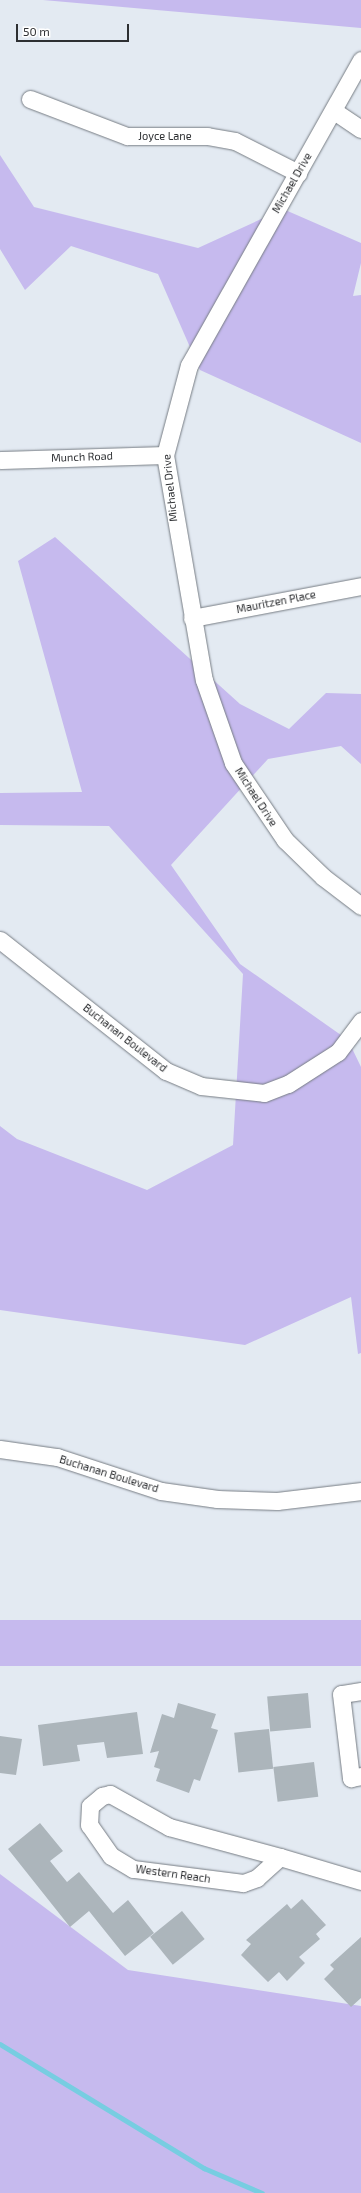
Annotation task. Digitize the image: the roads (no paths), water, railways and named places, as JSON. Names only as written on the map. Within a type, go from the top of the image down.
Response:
[{"type":"street","name":"Michael Drive","points":[[361,60],[334,111],[189,365],[165,455],[192,618],[204,680],[233,763],[285,840],[323,877],[361,906]]},
{"type":"street","name":"Joyce Lane","points":[[30,99],[127,136],[207,136],[235,141],[298,173]]},
{"type":"street","points":[[334,111],[361,129]]},
{"type":"street","name":"Munch Road","points":[[0,460],[165,455]]},
{"type":"street","name":"Mauritzen Place","points":[[192,618],[361,586]]},
{"type":"street","name":"Buchanan Boulevard","points":[[0,940],[166,1071],[200,1086],[264,1093],[288,1084],[338,1052],[361,1021]]},
{"type":"street","name":"Buchanan Boulevard","points":[[0,1449],[45,1454],[162,1491],[217,1499],[277,1501],[361,1491]]},
{"type":"street","points":[[361,1691],[341,1694],[355,1758],[351,1778],[361,1776]]},
{"type":"street","name":"Western Reach","points":[[280,1857],[257,1878],[243,1883],[133,1869],[111,1856],[89,1825],[87,1815],[95,1800],[117,1796],[163,1824],[280,1857],[361,1881]]},
{"type":"waterway","points":[[0,2044],[204,2168],[262,2193]]}]
